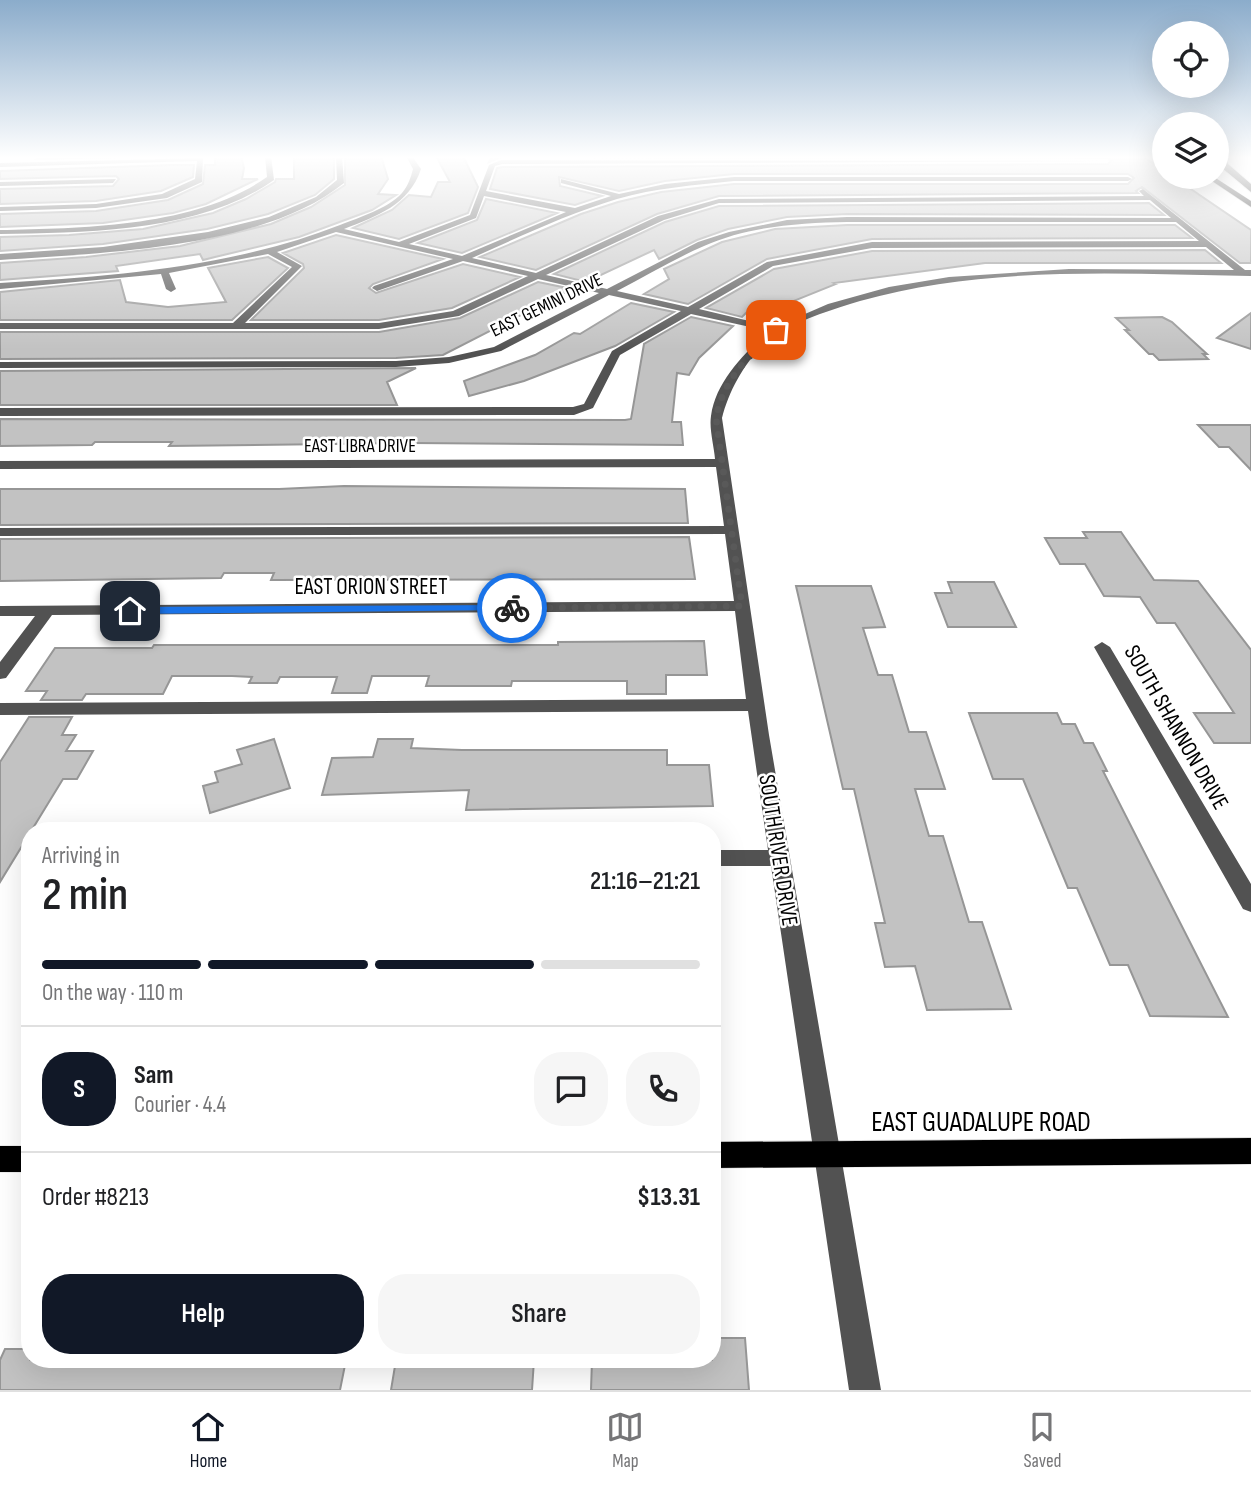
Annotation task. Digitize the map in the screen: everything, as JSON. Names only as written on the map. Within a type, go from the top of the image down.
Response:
[{"type":"main road","name":"EAST GUADALUPE ROAD","points":[[721,1155],[1251,1151]]},
{"type":"main road","points":[[0,1159],[21,1159]]},
{"type":"street","points":[[0,232],[135,221]]},
{"type":"street","points":[[0,257],[103,250],[208,235],[265,221]]},
{"type":"street","points":[[0,286],[164,271],[266,250],[337,230],[357,221]]},
{"type":"street","points":[[401,244],[461,221]]},
{"type":"street","points":[[377,288],[412,279],[552,221]]},
{"type":"street","points":[[0,326],[379,326],[455,314],[655,221]]},
{"type":"street","name":"EAST GEMINI DRIVE","points":[[0,365],[396,364],[449,360],[497,349],[726,233],[754,226],[827,221]]},
{"type":"street","points":[[1180,221],[1247,273]]},
{"type":"street","points":[[337,230],[776,330]]},
{"type":"street","points":[[0,411],[574,411],[589,406],[616,353],[770,264],[857,246],[1208,244]]},
{"type":"street","points":[[236,326],[298,266],[266,250]]},
{"type":"street","points":[[164,271],[171,289]]},
{"type":"street","name":"SOUTH RIVER DRIVE","points":[[865,1390],[730,530],[716,418],[719,399],[743,360],[776,330],[812,312],[852,298],[939,280],[1039,273],[1247,273]]},
{"type":"street","name":"EAST LIBRA DRIVE","points":[[0,465],[721,463]]},
{"type":"street","points":[[0,532],[730,530]]},
{"type":"street","name":"EAST ORION STREET","points":[[0,611],[742,606]]},
{"type":"street","points":[[0,674],[47,611]]},
{"type":"street","name":"SOUTH SHANNON DRIVE","points":[[1102,647],[1251,903]]},
{"type":"street","points":[[0,709],[756,705]]},
{"type":"street","points":[[721,858],[781,858]]},
{"type":"building","points":[[0,221],[118,221],[103,223],[0,227]]},
{"type":"building","points":[[179,221],[240,221],[207,229],[103,244],[0,251],[0,237],[143,229]]},
{"type":"building","points":[[278,221],[343,221],[299,237],[203,260],[200,254],[116,266],[118,271],[0,280],[0,263],[86,257],[180,246]]},
{"type":"building","points":[[368,221],[447,221],[399,239],[353,228]]},
{"type":"building","points":[[475,221],[538,221],[462,253],[418,243]]},
{"type":"building","points":[[565,221],[642,221],[536,270],[480,257]]},
{"type":"building","points":[[768,221],[728,229],[697,240],[659,259],[654,250],[586,282],[554,274],[665,222]]},
{"type":"building","points":[[1186,221],[1238,221],[1251,230],[1251,263],[1240,263]]},
{"type":"building","points":[[847,225],[1175,225],[1192,238],[872,239],[767,259],[688,304],[644,294],[669,279],[664,269],[722,242],[775,229]]},
{"type":"building","points":[[336,235],[443,259],[373,284],[369,288],[376,293],[463,264],[520,277],[452,308],[379,320],[251,320],[304,268],[303,264],[283,253]]},
{"type":"building","points":[[1205,250],[1221,263],[985,263],[834,283],[836,284],[759,315],[748,311],[742,317],[706,308],[774,269],[872,251]]},
{"type":"building","points":[[268,257],[288,268],[232,320],[0,320],[0,292],[120,280],[126,302],[168,307],[226,302],[208,268]]},
{"type":"building","points":[[538,282],[572,289],[443,355],[396,358],[0,359],[0,332],[379,332],[460,318]]},
{"type":"building","points":[[631,303],[674,312],[615,346],[524,381],[469,396],[464,381],[535,355],[574,333],[580,334]]},
{"type":"building","points":[[1251,313],[1251,349],[1217,338]]},
{"type":"building","points":[[691,317],[733,326],[699,358],[689,375],[677,373],[672,422],[681,422],[683,445],[411,443],[169,446],[172,442],[95,442],[92,445],[0,446],[0,419],[631,419],[644,344]]},
{"type":"building","points":[[1162,317],[1172,322],[1207,354],[1203,354],[1208,359],[1159,360],[1149,354],[1116,318]]},
{"type":"building","points":[[416,368],[387,382],[397,405],[0,405],[0,371]]},
{"type":"building","points":[[1198,425],[1251,425],[1251,470],[1229,447],[1219,447]]},
{"type":"building","points":[[344,486],[685,489],[688,523],[0,525],[0,489],[279,489]]},
{"type":"building","points":[[1083,532],[1121,532],[1154,580],[1198,581],[1251,650],[1251,743],[1214,743],[1194,713],[1234,713],[1175,623],[1157,623],[1140,597],[1104,596],[1085,564],[1060,564],[1045,538],[1087,538]]},
{"type":"building","points":[[689,537],[695,579],[271,580],[274,573],[224,573],[221,578],[0,581],[0,539]]},
{"type":"building","points":[[948,582],[994,582],[1016,627],[948,627],[935,593],[952,593]]},
{"type":"building","points":[[796,586],[871,586],[885,627],[863,628],[878,675],[892,675],[909,732],[926,732],[945,789],[915,789],[929,836],[943,836],[969,922],[982,922],[1011,1009],[927,1010],[915,966],[885,967],[875,923],[885,923],[854,789],[843,789]]},
{"type":"building","points":[[704,641],[707,675],[666,675],[666,694],[627,694],[627,681],[512,681],[511,686],[426,686],[429,676],[372,676],[367,693],[332,693],[337,677],[280,677],[277,683],[249,683],[252,677],[232,676],[172,676],[163,694],[86,694],[82,700],[41,700],[47,691],[26,691],[55,648],[152,648],[154,645],[558,645],[558,642]]},
{"type":"building","points":[[969,713],[1057,713],[1062,724],[1075,724],[1084,743],[1093,743],[1107,771],[1103,771],[1228,1017],[1150,1016],[1128,965],[1110,965],[1077,888],[1068,888],[1023,779],[993,779]]},
{"type":"building","points":[[29,717],[72,717],[62,735],[76,735],[66,751],[93,751],[77,779],[63,779],[37,822],[21,822],[21,848],[0,882],[0,762]]},
{"type":"building","points":[[274,739],[290,788],[210,813],[203,786],[218,782],[215,772],[242,764],[237,750]]},
{"type":"building","points":[[378,739],[413,739],[411,748],[462,750],[667,750],[667,765],[709,765],[713,806],[466,810],[469,790],[322,795],[332,758],[373,757]]},
{"type":"building","points":[[721,1338],[745,1338],[749,1390],[591,1390],[592,1368],[721,1368]]},
{"type":"building","points":[[5,1349],[21,1349],[21,1368],[344,1368],[340,1390],[0,1390],[0,1360]]},
{"type":"building","points":[[395,1368],[533,1368],[532,1390],[391,1390]]},
{"type":"way so far","points":[[512,608],[742,606],[727,514],[716,418],[719,399],[743,360],[776,330]]},
{"type":"route","points":[[130,611],[512,608]]}]
